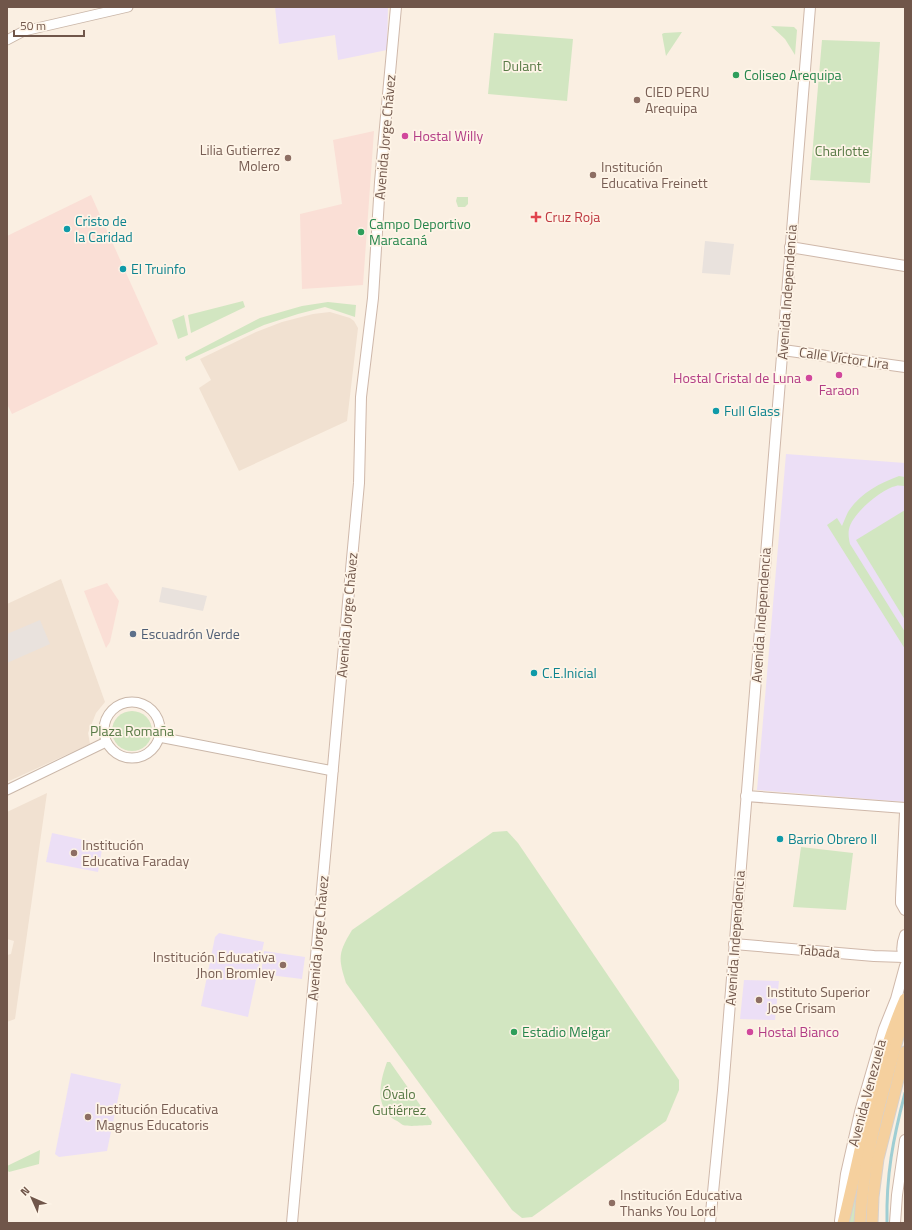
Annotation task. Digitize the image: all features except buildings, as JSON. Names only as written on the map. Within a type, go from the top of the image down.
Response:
[{"type":"main road","name":"Avenida Jorge Chávez","points":[[292,1223],[340,678],[359,483],[361,397],[373,298],[380,182],[396,7]]},
{"type":"main road","name":"Avenida Independencia","points":[[710,1223],[723,1090],[810,7]]},
{"type":"main road","points":[[790,248],[905,266]]},
{"type":"main road","name":"Calle Víctor Lira","points":[[783,350],[905,367]]},
{"type":"main road","points":[[746,796],[905,808]]},
{"type":"main road","points":[[905,813],[901,898],[905,910]]},
{"type":"main road","name":"Avenida Venezuela","points":[[842,1223],[841,1211],[846,1174],[860,1112],[884,1029],[896,999],[904,960],[902,946],[905,935]]},
{"type":"main road","name":"Tabada","points":[[734,944],[904,960]]},
{"type":"main road","points":[[842,1223],[888,1040],[905,999]]},
{"type":"main road","name":"Avenida Venezuela","points":[[860,1223],[862,1197],[870,1145],[905,1010]]},
{"type":"main road","name":"Avenida Venezuela","points":[[872,1223],[873,1197],[882,1142],[905,1052]]},
{"type":"main road","points":[[895,1223],[905,1140]]},
{"type":"main road","points":[[873,1197],[878,1223]]},
{"type":"street","points":[[7,40],[24,31],[128,7]]},
{"type":"street","points":[[127,702],[141,704],[152,711],[157,718],[160,727],[159,737],[156,744],[150,751],[136,758],[127,757],[119,755],[111,749],[106,742],[104,725],[112,710],[119,705],[127,702]]},
{"type":"street","points":[[159,737],[333,771]]},
{"type":"street","points":[[7,790],[106,742]]},
{"type":"shaded area","points":[[275,7],[388,7],[387,50],[338,60],[335,35],[279,44]]},
{"type":"shaded area","points":[[374,131],[363,285],[302,289],[300,214],[342,204],[333,140]]},
{"type":"shaded area","points":[[91,195],[158,344],[12,414],[7,404],[7,236]]},
{"type":"shaded area","points":[[705,241],[734,244],[730,275],[702,273]]},
{"type":"shaded area","points":[[330,312],[350,318],[354,321],[358,328],[347,421],[239,471],[199,388],[211,380],[200,359],[256,332],[282,322],[313,314]]},
{"type":"shaded area","points":[[786,454],[905,463],[905,802],[757,790]]},
{"type":"shaded area","points":[[61,579],[105,702],[96,713],[88,733],[90,744],[7,782],[7,604]]},
{"type":"shaded area","points":[[107,583],[119,601],[110,642],[106,648],[84,591]]},
{"type":"shaded area","points":[[162,587],[207,596],[203,611],[159,602]]},
{"type":"shaded area","points":[[40,620],[50,644],[7,663],[7,634]]},
{"type":"shaded area","points":[[47,793],[15,1019],[7,1022],[7,955],[11,954],[14,941],[7,939],[7,812]]},
{"type":"shaded area","name":"Institución Educativa Faraday","points":[[52,833],[103,844],[98,872],[46,862]]},
{"type":"shaded area","points":[[219,933],[264,942],[248,1017],[201,1006],[215,937]]},
{"type":"shaded area","name":"Institución Educativa Jhon Bromley","points":[[264,951],[305,957],[302,979],[261,974]]},
{"type":"shaded area","name":"Instituto Superior Jose Crisam","points":[[744,980],[779,981],[775,1020],[740,1019]]},
{"type":"shaded area","name":"Institución Educativa Magnus Educatoris","points":[[71,1073],[121,1084],[107,1151],[59,1157],[55,1154]]},
{"type":"green space","points":[[771,26],[794,27],[797,30],[795,55],[785,39]]},
{"type":"green space","points":[[682,32],[666,56],[662,34]]},
{"type":"green space","name":"Dulant","points":[[494,33],[573,39],[567,101],[488,94]]},
{"type":"green space","name":"Charlotte","points":[[822,40],[880,42],[870,183],[810,180]]},
{"type":"green space","points":[[457,197],[468,197],[468,204],[465,207],[458,207],[456,201]]},
{"type":"green space","points":[[243,301],[245,307],[191,333],[188,315]]},
{"type":"green space","points":[[328,302],[356,305],[355,317],[325,307],[298,314],[264,325],[186,361],[185,357],[260,318],[302,306]]},
{"type":"green space","points":[[184,315],[188,335],[178,339],[172,320]]},
{"type":"green space","points":[[899,476],[905,477],[905,486],[890,488],[868,503],[851,523],[849,535],[850,544],[905,632],[905,649],[827,525],[837,518],[842,526],[848,512],[858,499],[878,485]]},
{"type":"green space","points":[[905,510],[905,620],[856,540]]},
{"type":"green space","name":"Plaza Romaña","points":[[128,711],[136,711],[143,714],[149,720],[152,731],[149,742],[143,748],[136,751],[128,751],[121,748],[115,742],[112,735],[112,727],[115,720],[121,714]]},
{"type":"green space","name":"Estadio Melgar","points":[[507,831],[518,843],[679,1080],[679,1090],[666,1121],[532,1217],[522,1218],[512,1210],[346,983],[341,961],[344,944],[352,930],[493,832]]},
{"type":"green space","points":[[801,847],[853,853],[846,910],[793,907]]},
{"type":"green space","name":"Óvalo Gutiérrez","points":[[387,1062],[390,1062],[432,1122],[431,1125],[406,1126],[388,1115],[381,1101],[380,1093],[382,1077]]},
{"type":"green space","points":[[40,1150],[39,1164],[9,1172],[7,1170],[7,1166]]},
{"type":"green space","points":[[860,1169],[855,1223],[849,1223]]},
{"type":"waterway","points":[[887,1223],[891,1157],[905,1093]]},
{"type":"place","name":"Coliseo Arequipa","points":[[736,75]]},
{"type":"place","name":"CIED PERU Arequipa","points":[[637,100]]},
{"type":"place","name":"Hostal Willy","points":[[405,136]]},
{"type":"place","name":"Lilia Gutierrez Molero","points":[[288,158]]},
{"type":"place","name":"Institución Educativa Freinett","points":[[593,175]]},
{"type":"place","name":"Cruz Roja","points":[[536,217]]},
{"type":"place","name":"Cristo de la Caridad","points":[[67,229]]},
{"type":"place","name":"Campo Deportivo Maracaná","points":[[361,232]]},
{"type":"place","name":"El Truinfo","points":[[123,269]]},
{"type":"place","name":"Faraon","points":[[839,375]]},
{"type":"place","name":"Hostal Cristal de Luna","points":[[809,378]]},
{"type":"place","name":"Full Glass","points":[[716,411]]},
{"type":"place","name":"Escuadrón Verde","points":[[133,634]]},
{"type":"place","name":"C.E.Inicial","points":[[534,673]]},
{"type":"place","name":"Barrio Obrero II","points":[[780,839]]},
{"type":"place","name":"Institución Educativa Faraday","points":[[74,853]]},
{"type":"place","name":"Institución Educativa Jhon Bromley","points":[[283,965]]},
{"type":"place","name":"Instituto Superior Jose Crisam","points":[[759,1000]]},
{"type":"place","name":"Estadio Melgar","points":[[514,1032]]},
{"type":"place","name":"Hostal Bianco","points":[[750,1032]]},
{"type":"place","name":"Institución Educativa Magnus Educatoris","points":[[88,1117]]},
{"type":"place","name":"Institución Educativa Thanks You Lord","points":[[612,1203]]}]
